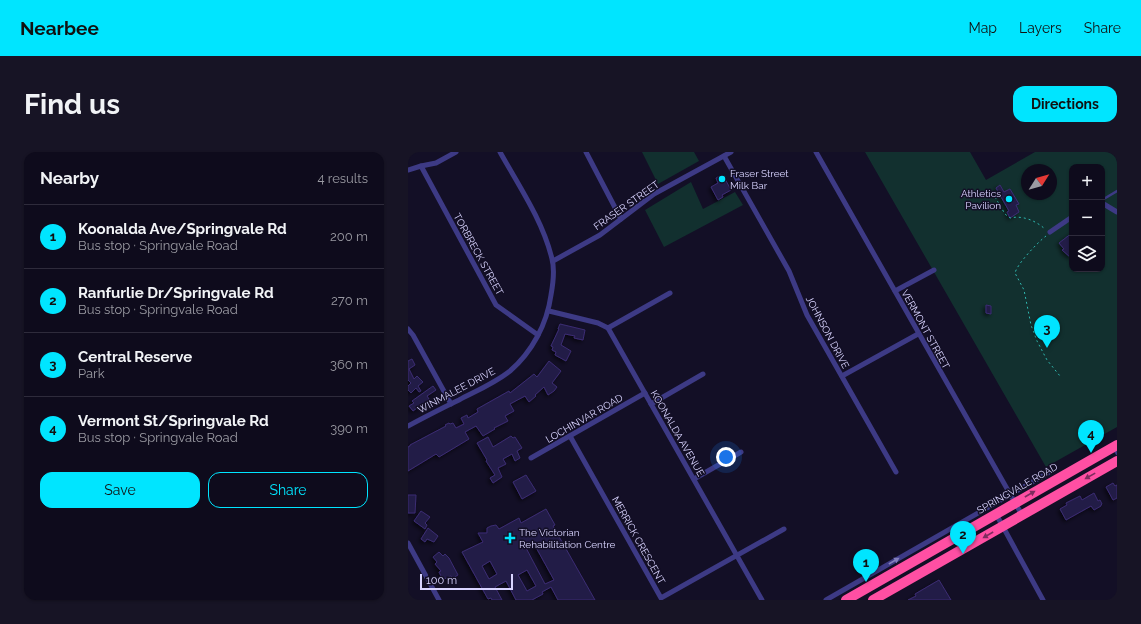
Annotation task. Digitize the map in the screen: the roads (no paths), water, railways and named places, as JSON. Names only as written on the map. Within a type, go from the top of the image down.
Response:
[{"type":"highway","name":"SPRINGVALE ROAD","points":[[846,600],[996,514],[1012,499],[1116,448]]},
{"type":"highway","points":[[874,600],[1117,461]]},
{"type":"street","points":[[408,170],[436,163],[456,152]]},
{"type":"street","name":"WINMALEE DRIVE","points":[[408,426],[482,388],[509,371],[527,352],[538,335],[549,311],[553,284],[553,261],[537,219],[500,152]]},
{"type":"street","points":[[586,152],[620,219]]},
{"type":"street","name":"FRASER STREET","points":[[553,261],[586,244],[654,194],[732,152]]},
{"type":"street","name":"VERMONT STREET","points":[[816,152],[1022,515]]},
{"type":"street","name":"JOHNSON DRIVE","points":[[724,156],[789,271],[807,315],[896,472]]},
{"type":"street","name":"TORBRECK STREET","points":[[421,166],[496,305],[538,335]]},
{"type":"street","points":[[1105,204],[1117,212]]},
{"type":"street","points":[[1050,232],[1069,219]]},
{"type":"street","points":[[895,291],[934,270]]},
{"type":"street","points":[[549,311],[598,323],[608,328],[670,293]]},
{"type":"street","name":"KOONALDA AVENUE","points":[[608,328],[762,600]]},
{"type":"street","points":[[408,329],[413,335],[451,404]]},
{"type":"street","points":[[842,376],[918,334]]},
{"type":"street","points":[[651,404],[703,374]]},
{"type":"street","name":"LOCHINVAR ROAD","points":[[531,458],[645,393]]},
{"type":"street","name":"MERRICK CRESCENT","points":[[570,436],[661,598],[737,556]]},
{"type":"street","points":[[694,479],[742,452]]},
{"type":"street","name":"SPRINGVALE ROAD","points":[[826,600],[1012,499],[1048,473]]},
{"type":"street","points":[[996,514],[1043,600]]},
{"type":"street","points":[[737,556],[784,529]]},
{"type":"street","points":[[408,543],[440,600]]},
{"type":"lane","points":[[1105,200],[1117,191]]},
{"type":"place","name":"Fraser Street Milk Bar","points":[[722,179]]},
{"type":"place","name":"Athletics Pavilion","points":[[1009,199]]},
{"type":"place","name":"Central Reserve","points":[[1047,348]]},
{"type":"place","name":"Vermont St/Springvale Rd","points":[[1091,453]]},
{"type":"place","name":"The Victorian Rehabilitation Centre","points":[[510,538]]},
{"type":"place","name":"Ranfurlie Dr/Springvale Rd","points":[[963,554]]},
{"type":"place","name":"Koonalda Ave/Springvale Rd","points":[[866,582]]}]
